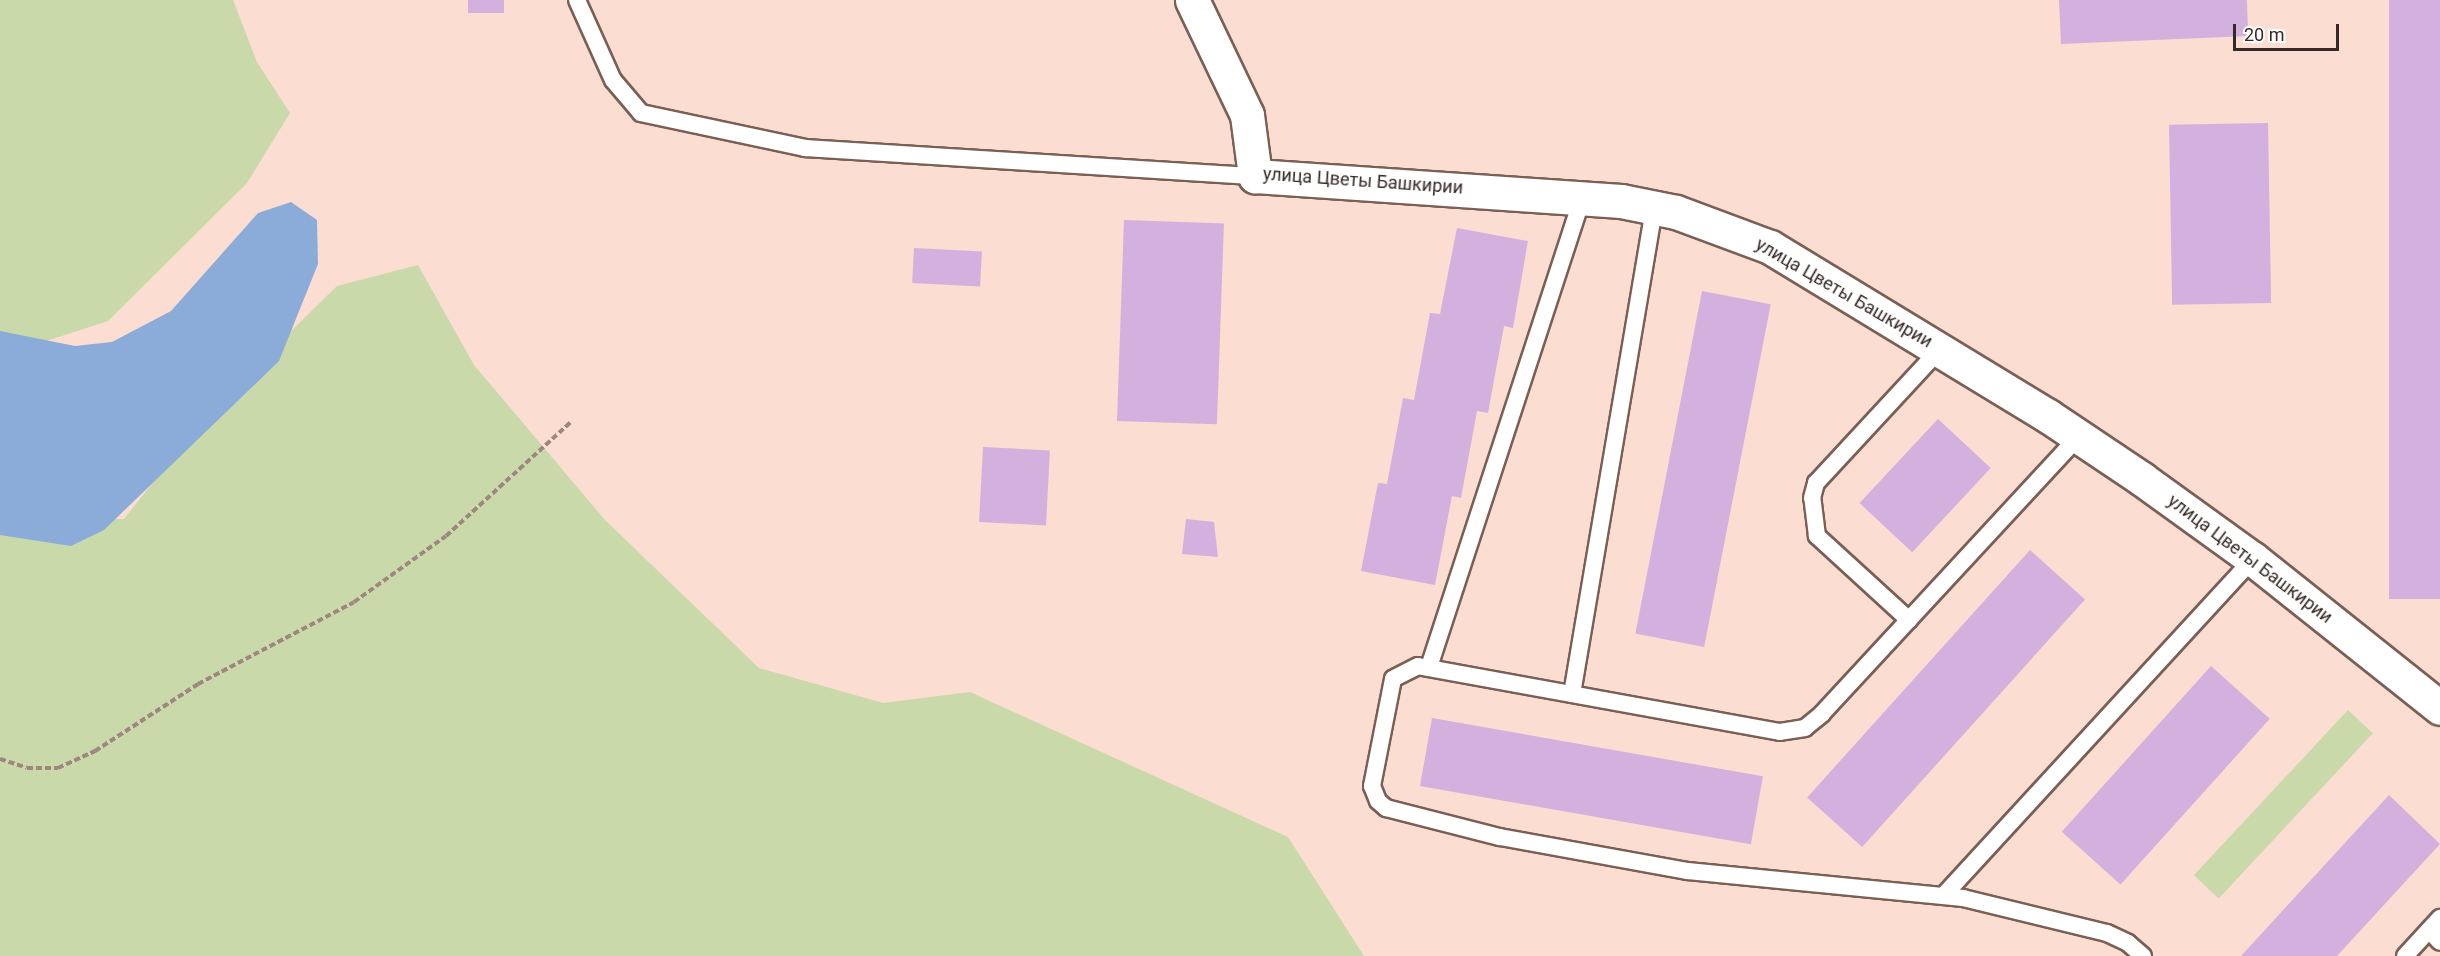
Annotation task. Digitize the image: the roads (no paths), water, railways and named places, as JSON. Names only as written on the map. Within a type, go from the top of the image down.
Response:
[{"type":"street","name":"улица Цветы Башкирии","points":[[1192,0],[1247,114],[1255,176],[1583,196],[1654,207],[1728,229],[1770,246],[2079,436],[2253,559],[2440,708]]},
{"type":"lane","points":[[577,0],[613,80],[641,113],[805,148],[1255,176]]},
{"type":"lane","points":[[1429,667],[1583,196]]},
{"type":"lane","points":[[1572,694],[1654,207]]},
{"type":"lane","points":[[1909,620],[1817,536],[1812,498],[1816,483],[1940,349]]},
{"type":"lane","points":[[2079,436],[1814,723],[1795,731],[1572,694],[1429,667],[1405,670],[1393,679],[1372,786],[1378,801],[1386,808],[1500,837],[1618,861],[1944,895],[2107,933],[2128,943],[2143,956]]},
{"type":"lane","points":[[1944,895],[2253,559]]},
{"type":"lane","points":[[2405,956],[2436,930]]},
{"type":"water","points":[[291,202],[317,220],[318,264],[279,361],[104,530],[71,546],[0,535],[0,331],[75,346],[112,342],[171,311],[258,213]]}]
